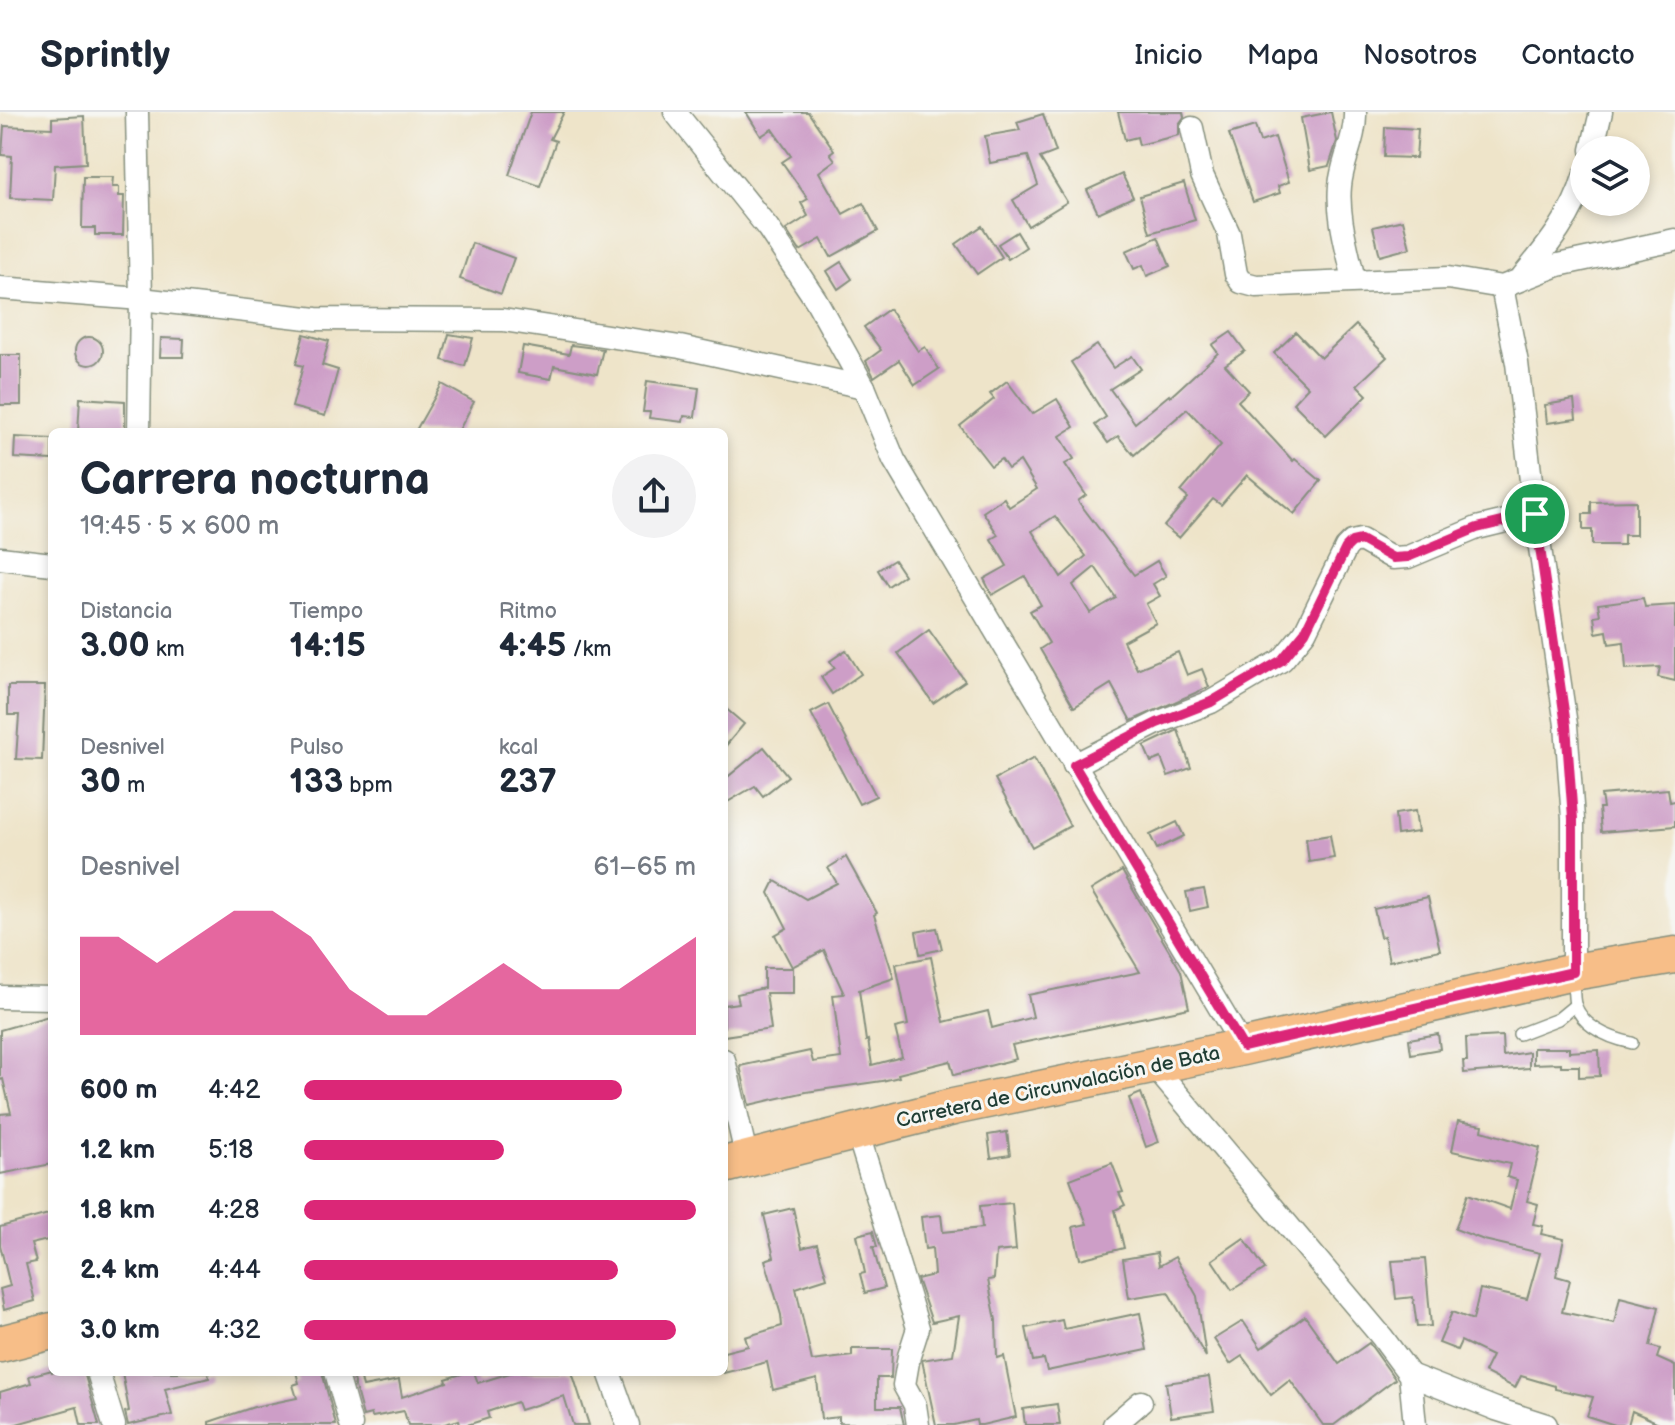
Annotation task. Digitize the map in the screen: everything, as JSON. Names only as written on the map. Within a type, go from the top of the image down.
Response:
[{"type":"main road","name":"Carretera de Circunvalación de Bata","points":[[736,1162],[953,1107],[1153,1065],[1574,989],[1675,955]]},
{"type":"main road","points":[[0,1344],[48,1332]]},
{"type":"street","points":[[137,112],[141,299],[139,428]]},
{"type":"street","points":[[675,112],[768,228],[816,300],[864,387],[894,460],[1243,1047]]},
{"type":"street","points":[[1354,280],[1341,215],[1340,187],[1356,125],[1355,112]]},
{"type":"street","points":[[1595,136],[1601,112]]},
{"type":"street","points":[[1192,128],[1202,175],[1229,234],[1236,274],[1241,282],[1256,286],[1448,278],[1511,283],[1558,265],[1675,240]]},
{"type":"street","points":[[1570,209],[1547,247],[1511,283],[1535,514],[1566,725],[1573,819],[1574,989]]},
{"type":"street","points":[[0,288],[141,299],[316,319],[503,320],[680,347],[864,387]]},
{"type":"street","points":[[1074,765],[1157,723],[1211,702],[1282,660],[1305,632],[1346,548],[1352,542],[1361,540],[1393,558],[1408,557],[1477,528],[1535,514]]},
{"type":"street","points":[[0,558],[48,564]]},
{"type":"street","points":[[0,997],[48,998]]},
{"type":"street","points":[[1153,1065],[1410,1375],[1546,1425]]},
{"type":"street","points":[[728,1094],[736,1162]]},
{"type":"street","points":[[857,1131],[918,1328],[904,1385],[915,1405],[918,1425]]},
{"type":"street","points":[[1410,1375],[1415,1425]]},
{"type":"street","points":[[99,1376],[114,1425]]},
{"type":"street","points":[[337,1376],[351,1425]]},
{"type":"street","points":[[610,1376],[628,1425]]},
{"type":"street","points":[[1114,1425],[1141,1402]]},
{"type":"lane","points":[[1519,1034],[1558,1019],[1574,989]]},
{"type":"lane","points":[[1574,989],[1590,1025],[1607,1038],[1632,1043]]},
{"type":"building","points":[[531,112],[564,112],[550,139],[556,141],[540,186],[509,175]]},
{"type":"building","points":[[746,112],[808,112],[834,150],[830,153],[835,160],[819,172],[843,214],[863,203],[878,231],[831,257],[821,239],[800,251],[786,230],[808,216],[801,203],[808,199],[782,162],[791,156],[772,129],[761,136]]},
{"type":"building","points":[[1118,112],[1183,112],[1184,117],[1179,124],[1179,135],[1139,145],[1137,137],[1125,140]]},
{"type":"building","points":[[1331,112],[1337,141],[1329,166],[1310,170],[1301,118]]},
{"type":"building","points":[[1043,114],[1056,152],[1040,158],[1067,202],[1028,226],[1013,200],[1038,185],[1028,156],[990,163],[985,136],[1020,130],[1017,122]]},
{"type":"building","points":[[84,116],[86,163],[55,165],[53,200],[10,198],[12,156],[2,155],[4,126],[52,128],[52,118]]},
{"type":"building","points":[[1255,126],[1260,142],[1275,137],[1289,182],[1278,186],[1280,193],[1253,202],[1229,134]]},
{"type":"building","points":[[1385,127],[1418,129],[1416,158],[1384,157]]},
{"type":"building","points":[[1122,174],[1133,197],[1098,213],[1087,190]]},
{"type":"building","points":[[83,177],[113,177],[112,187],[119,187],[119,196],[124,196],[123,235],[95,235],[95,228],[82,228]]},
{"type":"building","points":[[1184,183],[1195,220],[1150,233],[1140,196]]},
{"type":"building","points":[[1403,220],[1410,248],[1380,256],[1373,227]]},
{"type":"building","points":[[982,226],[1002,257],[977,274],[956,244]]},
{"type":"building","points":[[1017,232],[1026,247],[1008,259],[998,244]]},
{"type":"building","points":[[1158,237],[1170,266],[1147,276],[1143,265],[1134,269],[1126,251]]},
{"type":"building","points":[[472,243],[514,258],[501,294],[460,279]]},
{"type":"building","points":[[841,262],[852,279],[838,289],[827,271]]},
{"type":"building","points":[[889,309],[918,351],[925,347],[939,369],[915,385],[899,360],[874,377],[866,361],[881,350],[864,327]]},
{"type":"building","points":[[1356,325],[1387,357],[1357,385],[1367,395],[1326,436],[1293,403],[1308,387],[1274,353],[1296,332],[1321,358]]},
{"type":"building","points":[[1231,332],[1245,351],[1225,365],[1249,391],[1238,401],[1293,461],[1295,459],[1321,481],[1294,514],[1247,475],[1221,505],[1213,499],[1179,538],[1164,526],[1188,498],[1181,492],[1221,445],[1187,409],[1134,455],[1118,436],[1108,443],[1095,425],[1106,417],[1071,362],[1097,345],[1113,368],[1132,356],[1141,369],[1110,389],[1135,423],[1170,397],[1218,353],[1212,345]]},
{"type":"building","points":[[304,334],[329,341],[322,365],[338,370],[325,416],[292,407],[303,366],[296,364]]},
{"type":"building","points":[[449,334],[473,338],[465,366],[442,360]]},
{"type":"building","points":[[89,337],[99,341],[103,351],[99,361],[89,365],[79,361],[75,351],[79,341]]},
{"type":"building","points":[[161,338],[184,339],[183,357],[160,357]]},
{"type":"building","points":[[571,345],[603,349],[597,374],[554,366],[551,379],[518,373],[523,346],[569,354]]},
{"type":"building","points":[[0,355],[21,355],[21,405],[0,405]]},
{"type":"building","points":[[647,381],[699,388],[695,417],[684,416],[683,422],[649,418],[650,412],[643,412]]},
{"type":"building","points":[[1007,381],[1032,414],[1057,399],[1074,427],[1060,436],[1074,459],[1065,464],[1086,495],[1078,501],[1134,575],[1157,561],[1166,576],[1153,584],[1160,596],[1146,604],[1156,623],[1123,641],[1137,669],[1178,652],[1187,675],[1202,669],[1209,687],[1131,721],[1111,684],[1074,707],[1040,649],[1049,643],[1030,611],[1041,605],[1025,576],[992,595],[984,579],[1007,566],[991,539],[998,535],[983,512],[1004,498],[1009,507],[1037,489],[1020,461],[1008,469],[1001,459],[991,466],[960,426],[994,399],[990,394]],"holes":[[[1055,516],[1086,556],[1061,577],[1032,531]],[[1095,567],[1116,598],[1090,613],[1073,585]]]},
{"type":"building","points":[[442,384],[474,402],[460,428],[417,428]]},
{"type":"building","points":[[80,398],[125,401],[125,428],[78,428]]},
{"type":"building","points":[[1574,400],[1576,419],[1547,423],[1545,405]]},
{"type":"building","points":[[15,437],[48,439],[48,460],[14,458]]},
{"type":"building","points":[[1636,501],[1636,535],[1624,535],[1624,545],[1592,545],[1592,530],[1583,530],[1583,514],[1591,514],[1591,502]]},
{"type":"building","points":[[894,560],[904,575],[888,586],[878,570]]},
{"type":"building","points":[[1643,598],[1645,607],[1675,605],[1675,681],[1658,677],[1660,667],[1626,669],[1624,642],[1609,644],[1607,631],[1596,633],[1594,616],[1600,615],[1598,604]]},
{"type":"building","points":[[929,630],[965,681],[933,703],[898,653]]},
{"type":"building","points":[[846,650],[861,674],[832,694],[821,677],[835,668],[830,661]]},
{"type":"building","points":[[8,686],[45,686],[42,760],[16,759],[19,715],[8,715]]},
{"type":"building","points":[[828,704],[876,796],[859,804],[811,713]]},
{"type":"building","points":[[728,710],[744,724],[728,743]]},
{"type":"building","points":[[1178,730],[1191,768],[1168,776],[1161,758],[1151,762],[1144,746]]},
{"type":"building","points":[[764,747],[788,776],[763,796],[755,786],[728,802],[728,777]]},
{"type":"building","points":[[1034,758],[1070,826],[1032,847],[995,779]]},
{"type":"building","points":[[1668,789],[1670,802],[1675,801],[1675,826],[1601,832],[1601,795]]},
{"type":"building","points":[[1415,811],[1418,832],[1397,835],[1395,814]]},
{"type":"building","points":[[1177,822],[1184,836],[1157,849],[1150,835]]},
{"type":"building","points":[[1330,835],[1334,858],[1309,862],[1306,839]]},
{"type":"building","points":[[846,857],[877,913],[874,915],[894,978],[859,990],[872,1065],[902,1057],[895,1028],[908,1025],[896,964],[931,957],[944,1022],[988,1011],[992,1028],[1033,1017],[1028,995],[1140,972],[1091,890],[1122,871],[1181,971],[1189,1008],[1012,1045],[1016,1059],[954,1075],[950,1061],[882,1081],[806,1092],[749,1105],[740,1066],[810,1051],[813,1062],[841,1058],[833,995],[844,994],[824,950],[792,967],[775,935],[787,928],[769,893],[775,881],[806,899],[837,883],[828,868]]},
{"type":"building","points":[[1204,889],[1208,907],[1190,911],[1186,892]]},
{"type":"building","points":[[1428,897],[1440,950],[1389,961],[1374,909]]},
{"type":"building","points":[[937,928],[942,949],[920,954],[916,932]]},
{"type":"building","points":[[764,968],[793,968],[793,993],[766,993],[771,1029],[728,1035],[728,1004],[739,1003],[737,994],[764,988]]},
{"type":"building","points":[[48,1016],[48,1165],[0,1174],[0,1114],[11,1113],[3,1079],[0,1080],[0,1030]]},
{"type":"building","points":[[1438,1034],[1440,1049],[1411,1054],[1409,1039]]},
{"type":"building","points":[[1502,1036],[1503,1056],[1529,1052],[1529,1068],[1464,1073],[1466,1038]]},
{"type":"building","points":[[1533,1048],[1569,1048],[1569,1052],[1599,1050],[1600,1076],[1579,1077],[1579,1066],[1533,1064]]},
{"type":"building","points":[[1141,1093],[1159,1142],[1146,1147],[1129,1098]]},
{"type":"building","points":[[1458,1121],[1483,1125],[1482,1131],[1540,1148],[1527,1201],[1538,1204],[1533,1224],[1543,1226],[1541,1234],[1564,1239],[1556,1276],[1570,1280],[1562,1312],[1614,1323],[1620,1297],[1659,1307],[1650,1346],[1660,1349],[1657,1358],[1675,1366],[1675,1425],[1663,1425],[1632,1411],[1628,1425],[1615,1425],[1587,1416],[1593,1397],[1555,1389],[1555,1386],[1521,1376],[1515,1388],[1484,1372],[1492,1356],[1461,1341],[1457,1350],[1439,1343],[1452,1312],[1473,1320],[1480,1289],[1527,1299],[1540,1253],[1484,1240],[1455,1229],[1468,1194],[1510,1209],[1517,1180],[1507,1177],[1510,1164],[1452,1151]]},
{"type":"building","points":[[1007,1132],[1010,1155],[991,1158],[988,1135]]},
{"type":"building","points":[[1112,1163],[1125,1205],[1115,1210],[1124,1248],[1080,1259],[1073,1227],[1087,1224],[1070,1179]]},
{"type":"building","points":[[1012,1203],[1016,1250],[996,1252],[994,1279],[988,1280],[996,1320],[997,1358],[1004,1356],[1016,1417],[982,1425],[977,1425],[976,1420],[936,1425],[922,1360],[953,1355],[959,1316],[932,1322],[917,1279],[934,1275],[932,1248],[925,1249],[921,1217],[941,1215],[943,1232],[982,1228],[980,1206]]},
{"type":"building","points":[[793,1208],[802,1248],[817,1244],[827,1278],[796,1288],[812,1361],[852,1356],[852,1349],[892,1349],[891,1378],[877,1378],[877,1407],[900,1407],[904,1425],[839,1423],[839,1417],[821,1419],[817,1379],[773,1390],[767,1362],[728,1372],[728,1351],[748,1346],[745,1337],[782,1326],[765,1260],[774,1257],[764,1215]]},
{"type":"building","points":[[48,1214],[48,1240],[31,1244],[36,1262],[26,1264],[35,1301],[4,1310],[0,1289],[10,1286],[0,1245],[0,1227]]},
{"type":"building","points":[[873,1231],[877,1247],[873,1247],[884,1288],[865,1293],[860,1274],[865,1273],[857,1235]]},
{"type":"building","points":[[1244,1238],[1265,1269],[1232,1290],[1212,1260]]},
{"type":"building","points":[[1157,1253],[1159,1266],[1175,1257],[1197,1296],[1206,1357],[1168,1292],[1129,1298],[1123,1259]]},
{"type":"building","points":[[1425,1259],[1431,1326],[1417,1327],[1413,1297],[1396,1299],[1392,1261]]},
{"type":"building","points":[[1140,1313],[1147,1350],[1047,1371],[1044,1359],[1033,1361],[1026,1328],[1062,1320],[1064,1329]]},
{"type":"building","points":[[1305,1316],[1339,1364],[1369,1343],[1395,1379],[1334,1425],[1323,1425],[1290,1380],[1271,1395],[1242,1356],[1230,1364],[1214,1339],[1243,1321],[1261,1348]]},
{"type":"building","points":[[48,1371],[48,1376],[85,1376],[99,1425],[81,1425],[77,1407],[13,1425],[0,1425],[0,1392],[31,1383],[29,1376]]},
{"type":"building","points":[[123,1376],[209,1376],[165,1389],[172,1415],[128,1425],[125,1412],[129,1411]]},
{"type":"building","points":[[297,1376],[323,1376],[336,1425],[209,1425],[209,1422],[254,1407],[297,1398],[293,1385],[299,1383]]},
{"type":"building","points":[[352,1376],[360,1376],[363,1387],[399,1380],[402,1397],[447,1382],[446,1379],[455,1376],[475,1376],[478,1383],[500,1376],[573,1376],[589,1425],[573,1425],[564,1396],[520,1410],[517,1402],[487,1412],[489,1418],[467,1425],[460,1425],[459,1420],[441,1425],[408,1425],[404,1411],[363,1416]]},
{"type":"building","points":[[1209,1377],[1214,1411],[1171,1417],[1166,1383]]},
{"type":"building","points":[[1057,1404],[1060,1425],[1025,1425],[1023,1409]]},
{"type":"route","points":[[1535,514],[1566,725],[1573,819],[1573,972],[1243,1047],[1074,765],[1157,723],[1211,702],[1282,660],[1305,632],[1346,548],[1352,542],[1361,540],[1393,558],[1408,557],[1477,528],[1535,514]]}]
